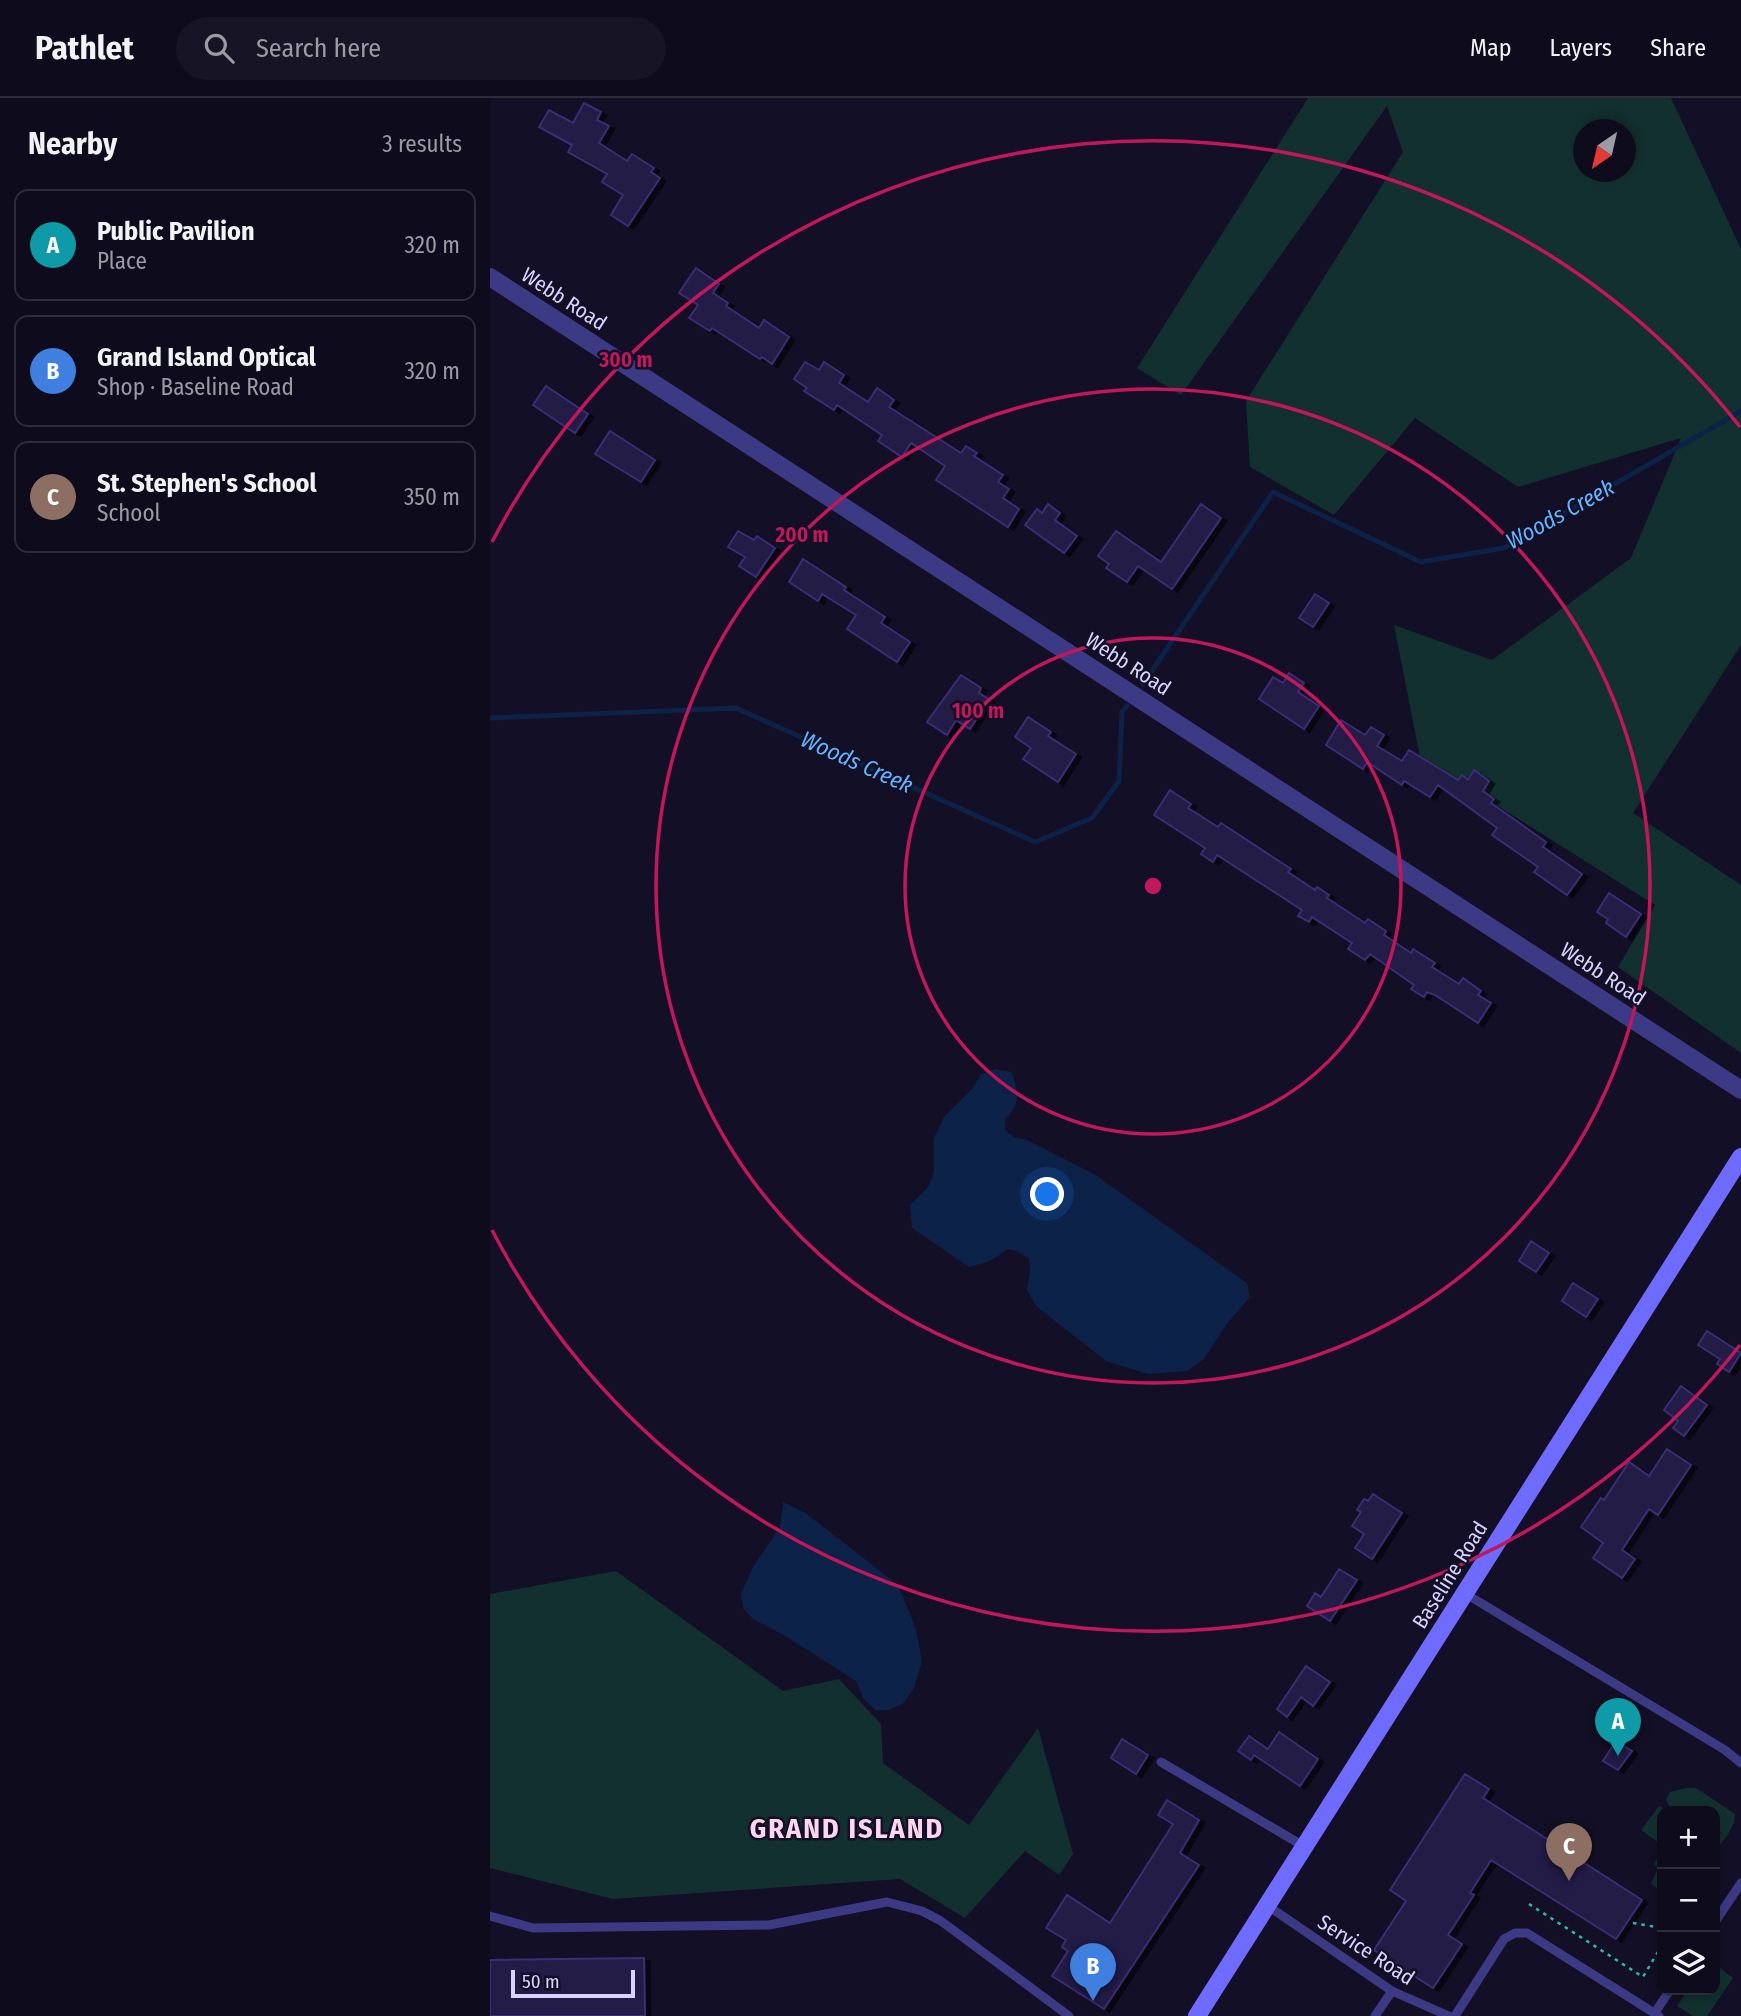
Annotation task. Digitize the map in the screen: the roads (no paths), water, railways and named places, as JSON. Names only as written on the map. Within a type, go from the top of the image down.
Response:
[{"type":"street","name":"Webb Road","points":[[490,277],[1741,1090]]},
{"type":"street","name":"Baseline Road","points":[[1197,2016],[1741,1157]]},
{"type":"lane","points":[[1466,1594],[1741,1763]]},
{"type":"lane","points":[[1161,1762],[1306,1847]]},
{"type":"lane","points":[[1720,1914],[1741,1882]]},
{"type":"lane","points":[[490,1916],[533,1928],[769,1925],[887,1902],[922,1911],[941,1921],[1069,2016]]},
{"type":"lane","name":"Service Road","points":[[1268,1906],[1392,1991],[1449,2016]]},
{"type":"lane","points":[[1455,2016],[1504,1939],[1515,1933],[1527,1933],[1657,2015],[1667,1995]]},
{"type":"lane","points":[[1375,2016],[1392,1991]]},
{"type":"water","points":[[995,1069],[1011,1072],[1017,1091],[1014,1108],[1005,1119],[1005,1130],[1014,1137],[1027,1140],[1094,1174],[1247,1283],[1250,1297],[1226,1325],[1203,1360],[1187,1371],[1148,1374],[1106,1361],[1036,1306],[1027,1290],[1029,1259],[1010,1249],[994,1259],[969,1267],[912,1228],[910,1205],[929,1186],[934,1171],[934,1138],[944,1117],[973,1088],[981,1074]]},
{"type":"water","points":[[783,1502],[807,1514],[898,1585],[916,1629],[922,1661],[914,1688],[904,1703],[889,1710],[875,1710],[863,1698],[856,1681],[787,1637],[753,1619],[743,1608],[741,1594],[753,1567],[780,1527]]},
{"type":"waterway","name":"Woods Creek","points":[[1143,684],[1273,492],[1421,562],[1504,548],[1741,411]]},
{"type":"waterway","name":"Woods Creek","points":[[490,718],[736,708],[1035,842],[1092,818],[1119,781],[1122,712],[1127,706]]},
{"type":"place","name":"Public Pavilion","points":[[1618,1756]]},
{"type":"place","name":"St. Stephen's School","points":[[1569,1881]]},
{"type":"place","name":"Grand Island Optical","points":[[1093,2001]]},
{"type":"district","name":"GRAND ISLAND","points":[[847,1828]]}]
